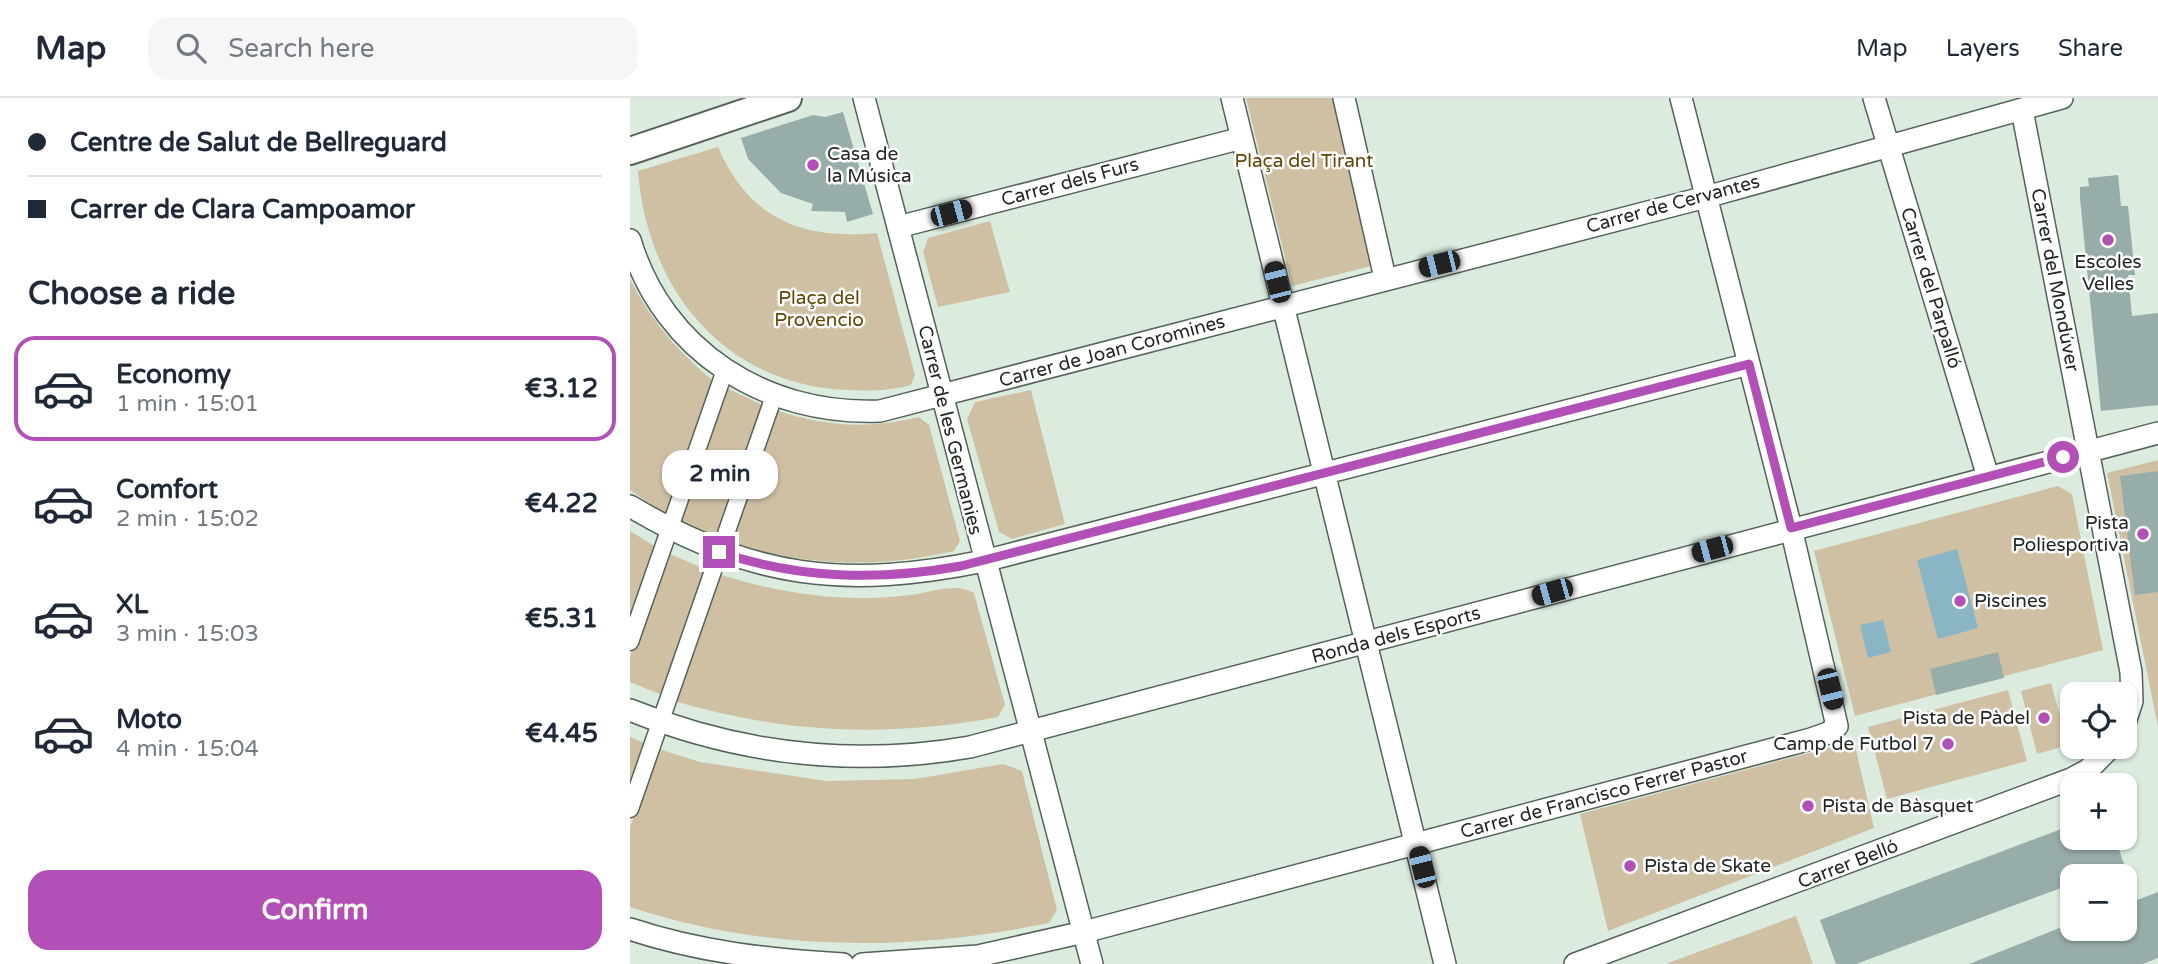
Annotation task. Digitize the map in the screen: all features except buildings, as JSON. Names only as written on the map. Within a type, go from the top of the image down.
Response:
[{"type":"street","points":[[630,150],[788,98]]},
{"type":"street","name":"Carrer de les Germanies","points":[[864,98],[1092,964]]},
{"type":"street","points":[[1232,98],[1445,964]]},
{"type":"street","points":[[1344,98],[1385,278]]},
{"type":"street","points":[[1681,98],[1791,528]]},
{"type":"street","name":"Carrer del Parpalló","points":[[1874,98],[1988,477]]},
{"type":"street","name":"Carrer de Cervantes","points":[[1283,306],[1706,197],[2059,98]]},
{"type":"street","name":"Carrer del Mondúver","points":[[2022,110],[2131,682]]},
{"type":"street","name":"Carrer dels Furs","points":[[898,227],[1242,138]]},
{"type":"street","points":[[630,240],[652,293],[670,320],[696,348],[725,370],[774,396],[815,407],[857,412],[880,411],[942,397]]},
{"type":"street","name":"Carrer de Joan Coromines","points":[[942,397],[1283,306]]},
{"type":"street","points":[[630,506],[669,530],[719,552],[778,569],[858,577],[934,571],[984,561],[1749,364]]},
{"type":"street","points":[[630,642],[725,370]]},
{"type":"street","points":[[630,809],[774,396]]},
{"type":"street","name":"Ronda dels Esports","points":[[630,710],[660,722],[743,745],[820,756],[859,757],[938,752],[1031,733],[1791,528],[2158,433]]},
{"type":"street","name":"Carrer de Francisco Ferrer Pastor","points":[[862,964],[978,956],[1084,932],[1828,733],[1837,726],[1791,528]]},
{"type":"street","name":"Carrer Belló","points":[[1575,964],[2071,779],[2088,770],[2099,759]]},
{"type":"street","points":[[630,929],[703,948],[782,961],[843,964]]},
{"type":"green space","name":"Plaça del Tirant","points":[[1246,98],[1332,98],[1371,266],[1292,286]]},
{"type":"green space","name":"Plaça del Provencio","points":[[718,147],[745,192],[762,208],[781,220],[825,233],[877,233],[915,375],[911,385],[887,389],[847,390],[803,384],[764,370],[729,350],[700,323],[676,291],[657,254],[645,214],[638,171]]},
{"type":"green space","points":[[990,221],[1010,292],[938,307],[923,252],[928,238]]},
{"type":"green space","points":[[630,279],[647,309],[667,335],[689,360],[715,382],[668,516],[630,490]]},
{"type":"green space","points":[[725,387],[766,407],[719,538],[679,520]]},
{"type":"green space","points":[[1031,390],[1065,524],[1012,539],[999,532],[967,419],[975,402]]},
{"type":"green space","points":[[776,410],[812,420],[865,425],[919,417],[929,425],[960,541],[954,551],[897,561],[841,562],[785,556],[729,542]]},
{"type":"green space","points":[[2158,460],[2158,727],[2107,473]]},
{"type":"green space","name":"Piscines","points":[[2058,486],[2072,494],[2103,650],[1855,716],[1814,551]]},
{"type":"green space","points":[[630,531],[656,547],[630,624]]},
{"type":"green space","points":[[667,553],[708,570],[664,696],[630,682],[630,657]]},
{"type":"green space","points":[[718,574],[790,592],[838,597],[886,597],[952,588],[974,593],[1005,705],[998,717],[957,724],[875,730],[795,726],[714,712],[674,701]]},
{"type":"green space","name":"Pista de Pàdel","points":[[2051,683],[2060,716],[2060,747],[2037,754],[2021,691]]},
{"type":"green space","name":"Camp de Futbol 7","points":[[2008,690],[2027,761],[1887,799],[1868,727]]},
{"type":"green space","points":[[630,737],[647,744],[630,793]]},
{"type":"green space","points":[[1854,741],[1874,828],[1608,931],[1580,814]]},
{"type":"green space","points":[[659,749],[700,762],[826,781],[915,779],[1003,764],[1022,771],[1057,910],[1049,923],[997,932],[891,943],[838,943],[733,933],[630,907],[630,827]]},
{"type":"green space","points":[[1796,916],[1813,964],[1668,964],[1668,963]]},
{"type":"water","points":[[1957,549],[1978,628],[1938,639],[1917,560]]},
{"type":"water","points":[[1883,620],[1891,652],[1868,658],[1860,625]]},
{"type":"place","name":"Casa de la Música","points":[[813,165]]},
{"type":"place","name":"Escoles Velles","points":[[2108,240]]},
{"type":"place","name":"Pista Poliesportiva","points":[[2143,534]]},
{"type":"place","name":"Piscines","points":[[1960,601]]},
{"type":"place","name":"Pista de Pàdel","points":[[2044,718]]},
{"type":"place","name":"Camp de Futbol 7","points":[[1948,744]]},
{"type":"place","name":"Pista de Bàsquet","points":[[1808,806]]},
{"type":"place","name":"Pista de Skate","points":[[1630,866]]},
{"type":"route","points":[[719,552],[778,569],[821,575],[858,577],[934,571],[984,561],[1749,364],[1791,528],[2063,457]]}]
